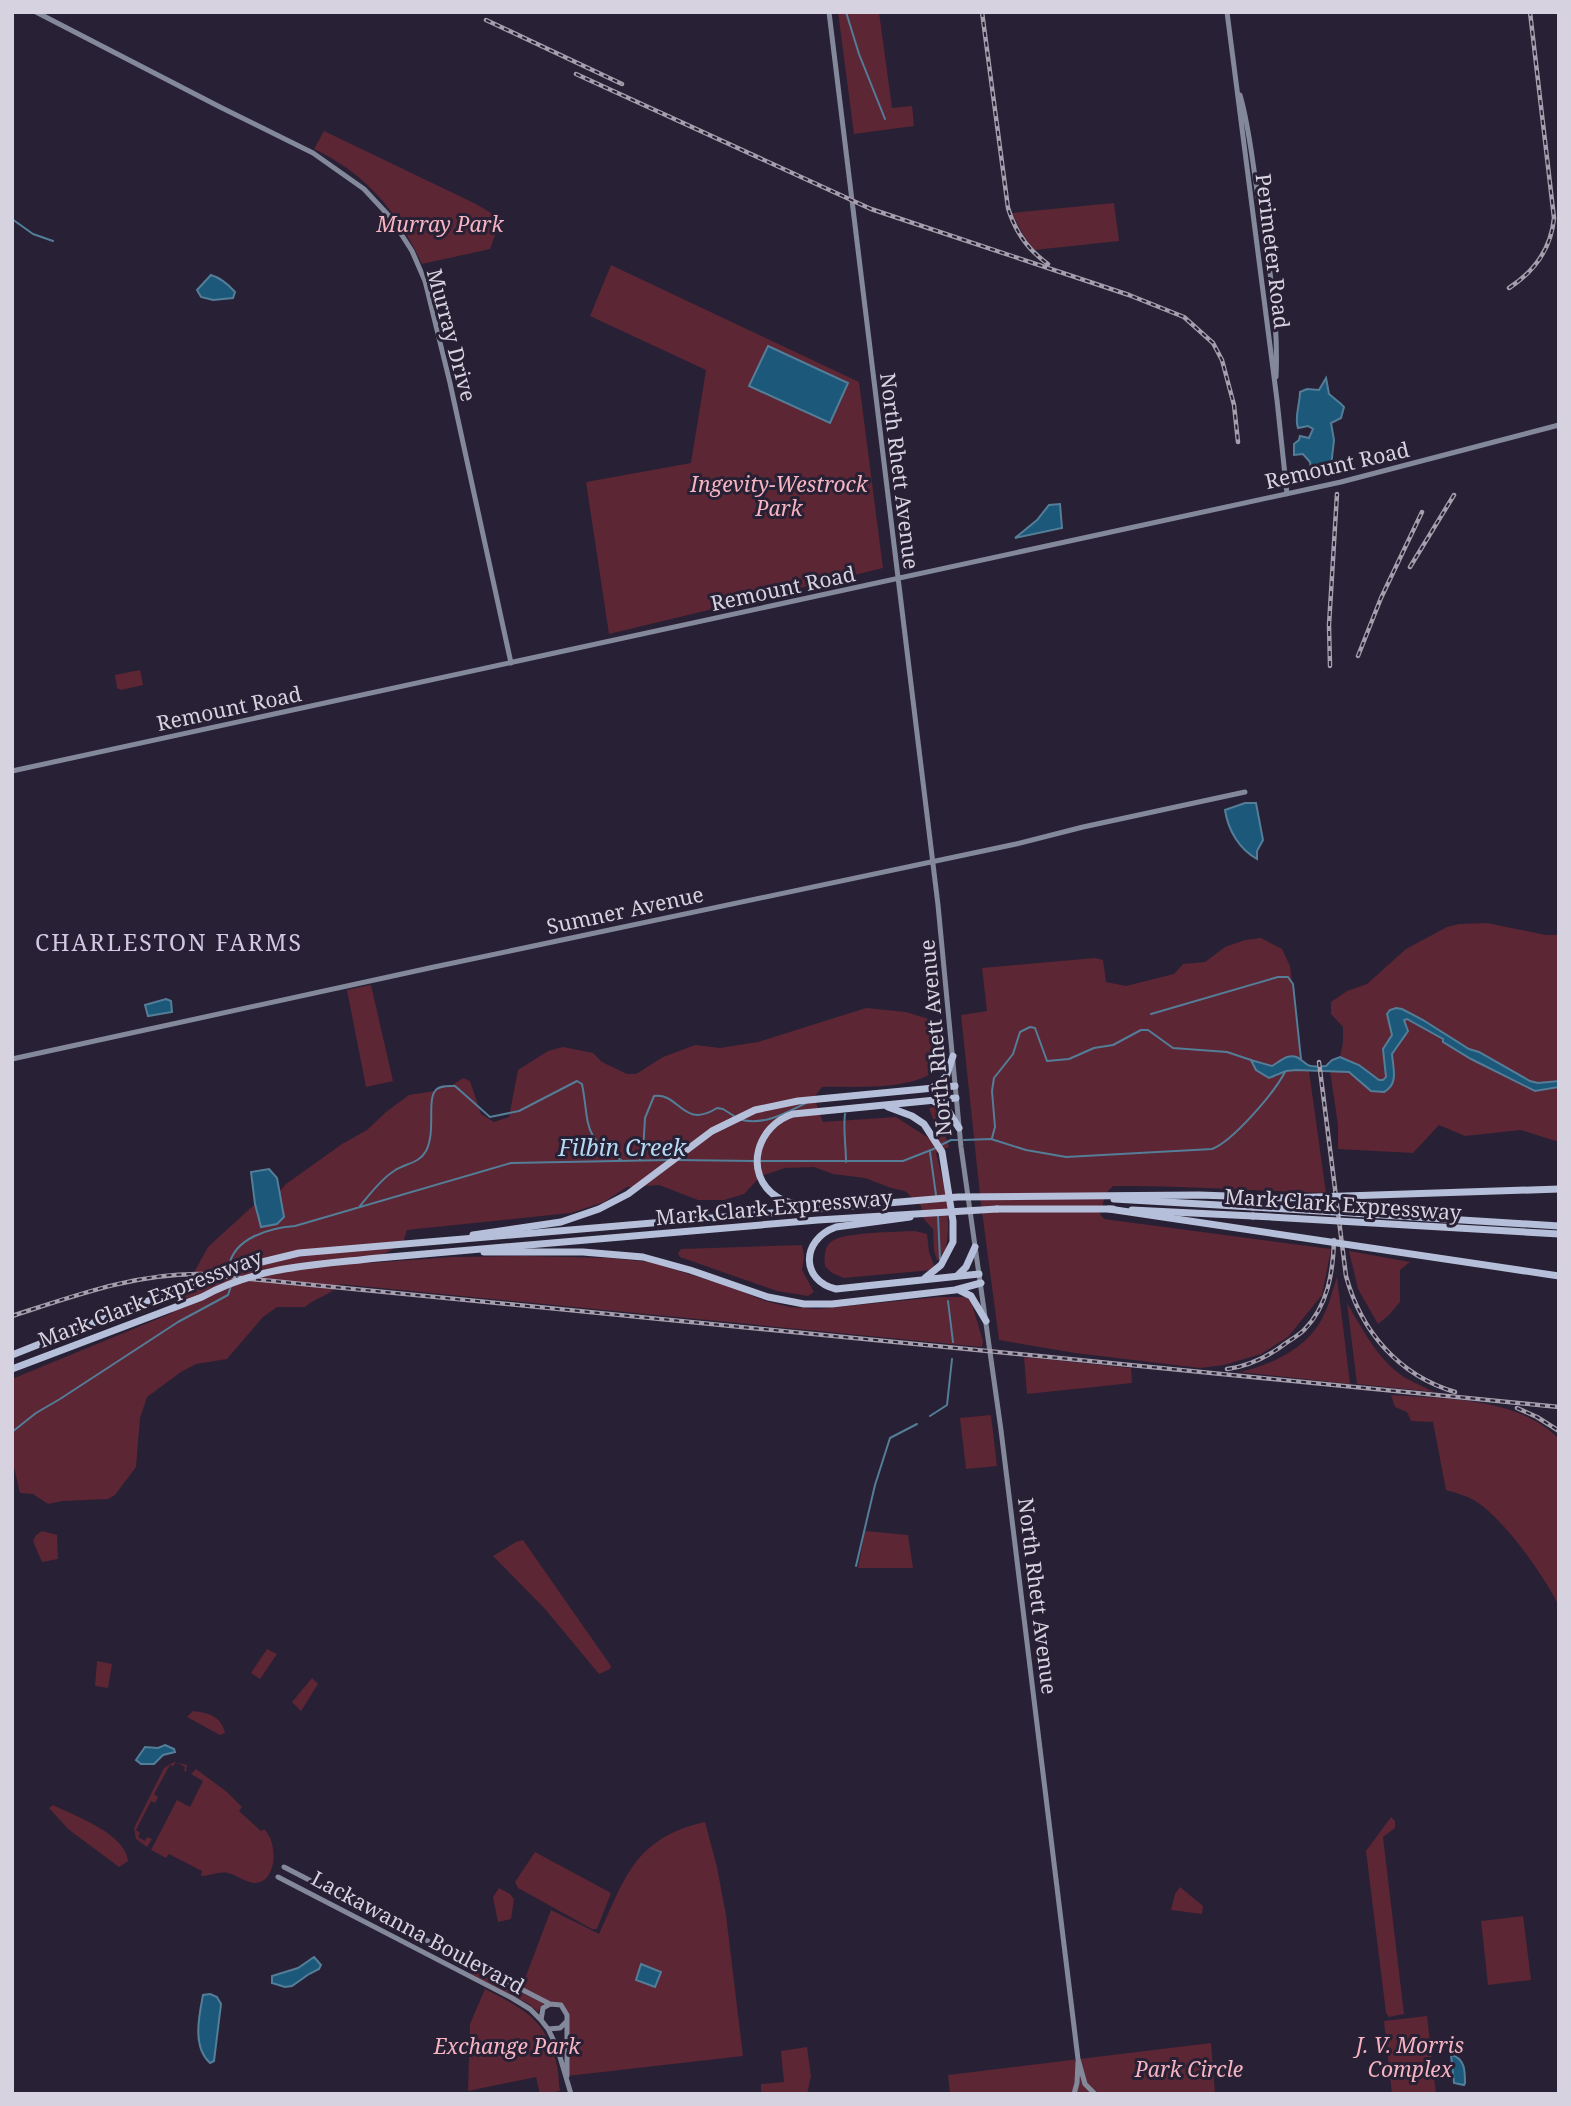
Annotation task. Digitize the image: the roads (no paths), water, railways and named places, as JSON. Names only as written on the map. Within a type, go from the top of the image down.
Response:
[{"type":"highway","points":[[932,1088],[946,1077],[953,1056]]},
{"type":"highway","points":[[448,1240],[545,1225],[591,1212],[628,1194],[712,1131],[733,1119],[766,1107],[827,1098],[955,1086]]},
{"type":"highway","points":[[833,1206],[799,1204],[778,1197],[762,1181],[757,1162],[763,1137],[779,1121],[793,1114],[956,1098]]},
{"type":"highway","points":[[927,1102],[945,1106],[959,1128]]},
{"type":"highway","points":[[873,1106],[912,1116],[930,1131],[942,1152],[953,1242],[941,1265],[928,1277],[918,1281]]},
{"type":"highway","points":[[1083,1196],[1199,1195],[1284,1198],[1559,1189]]},
{"type":"highway","name":"Mark Clark Expressway","points":[[12,1355],[197,1281],[250,1264],[299,1253],[833,1206],[958,1197],[1083,1196],[1559,1226]]},
{"type":"highway","points":[[1109,1209],[1559,1276]]},
{"type":"highway","name":"Mark Clark Expressway","points":[[12,1369],[202,1297],[224,1284],[297,1265],[748,1226],[949,1212],[1109,1209],[1559,1234]]},
{"type":"highway","points":[[949,1212],[836,1227],[815,1239],[810,1250],[813,1272],[822,1284],[836,1289],[979,1274]]},
{"type":"highway","points":[[957,1276],[966,1267],[975,1247]]},
{"type":"highway","points":[[466,1252],[583,1252],[632,1256],[670,1264],[779,1300],[820,1304],[955,1290],[981,1283]]},
{"type":"highway","points":[[955,1290],[971,1296],[986,1321]]},
{"type":"street","name":"Murray Drive","points":[[36,12],[313,153],[364,189],[391,218],[412,251],[425,281],[511,663]]},
{"type":"street","name":"North Rhett Avenue","points":[[829,12],[932,861],[961,1147],[986,1321],[1078,2059],[1074,2094]]},
{"type":"street","name":"Perimeter Road","points":[[1227,12],[1287,494]]},
{"type":"street","points":[[1236,82],[1250,143],[1270,283],[1276,347],[1276,393]]},
{"type":"street","points":[[1261,285],[1270,283]]},
{"type":"street","name":"Remount Road","points":[[12,771],[1287,494],[1433,460],[1559,425]]},
{"type":"street","name":"Sumner Avenue","points":[[12,1059],[1016,845],[1093,824],[1245,792]]},
{"type":"street","name":"Lackawanna Boulevard","points":[[284,1867],[550,2004]]},
{"type":"street","name":"Lackawanna Boulevard","points":[[278,1877],[512,1998],[530,2009],[541,2020]]},
{"type":"street","points":[[567,2076],[567,2019],[564,2008],[558,2004],[550,2004],[541,2012],[541,2020],[548,2029],[567,2076],[571,2094]]},
{"type":"street","points":[[548,2029],[560,2028],[567,2019]]},
{"type":"street","name":"North Rhett Avenue","points":[[1078,2059],[1086,2084],[1095,2094]]},
{"type":"water","points":[[211,275],[235,292],[233,298],[213,300],[201,297],[197,290]]},
{"type":"water","points":[[768,346],[848,383],[830,423],[749,386]]},
{"type":"water","points":[[1326,378],[1329,394],[1344,407],[1341,418],[1331,423],[1334,440],[1331,466],[1326,464],[1311,470],[1310,462],[1303,454],[1294,455],[1294,444],[1300,436],[1309,438],[1313,429],[1308,426],[1298,428],[1300,392],[1307,389],[1319,390]]},
{"type":"water","points":[[1060,504],[1062,528],[1015,538],[1037,520],[1049,505]]},
{"type":"water","points":[[1245,803],[1256,803],[1263,840],[1257,851],[1257,859],[1240,844],[1226,817],[1225,810]]},
{"type":"water","points":[[166,999],[171,1001],[172,1012],[148,1016],[145,1005]]},
{"type":"water","points":[[1396,1008],[1423,1020],[1469,1049],[1530,1081],[1559,1081],[1559,1087],[1535,1091],[1471,1059],[1443,1042],[1443,1039],[1407,1019],[1404,1020],[1408,1031],[1392,1054],[1392,1085],[1384,1092],[1371,1091],[1349,1072],[1296,1070],[1269,1078],[1256,1070],[1251,1060],[1272,1066],[1294,1056],[1310,1066],[1317,1067],[1326,1066],[1340,1057],[1383,1080],[1386,1077],[1383,1049],[1392,1035],[1387,1014]]},
{"type":"water","points":[[269,1169],[277,1178],[284,1217],[277,1224],[261,1227],[251,1172]]},
{"type":"water","points":[[165,1745],[175,1752],[163,1755],[154,1764],[141,1764],[136,1760],[145,1747],[158,1748]]},
{"type":"water","points":[[314,1957],[321,1965],[319,1969],[292,1986],[272,1983],[272,1976],[298,1968]]},
{"type":"water","points":[[641,1964],[661,1972],[655,1987],[636,1980]]},
{"type":"water","points":[[203,1995],[217,1997],[221,2004],[214,2061],[210,2063],[201,2049],[198,2031]]},
{"type":"water","points":[[1451,2055],[1459,2059],[1463,2066],[1464,2085],[1454,2083]]},
{"type":"waterway","points":[[846,12],[859,54],[885,119]]},
{"type":"waterway","points":[[12,219],[33,234],[53,241]]},
{"type":"waterway","points":[[1151,1014],[1278,977],[1288,977],[1293,984],[1301,1059]]},
{"type":"waterway","points":[[992,1138],[995,1127],[992,1091],[994,1078],[1013,1054],[1020,1032],[1030,1027],[1035,1028],[1047,1061],[1069,1059],[1094,1048],[1113,1045],[1141,1030],[1148,1030],[1173,1048],[1227,1052],[1251,1060]]},
{"type":"waterway","name":"Filbin Creek","points":[[964,1140],[991,1139],[1026,1150],[1066,1157],[1212,1149],[1231,1137],[1252,1115],[1285,1072]]},
{"type":"waterway","points":[[360,1206],[389,1174],[416,1161],[426,1151],[431,1135],[433,1096],[437,1089],[444,1086],[455,1086],[490,1117],[519,1111],[577,1081],[582,1084],[587,1120],[593,1136],[608,1152],[621,1160]]},
{"type":"waterway","points":[[640,1159],[643,1152],[645,1118],[654,1096],[670,1099],[696,1115],[706,1114],[717,1108],[734,1116]]},
{"type":"waterway","points":[[742,1120],[767,1119],[806,1103]]},
{"type":"waterway","points":[[845,1114],[846,1162]]},
{"type":"waterway","name":"Filbin Creek","points":[[941,1145],[958,1140]]},
{"type":"waterway","name":"Filbin Creek","points":[[759,1161],[903,1161],[936,1148]]},
{"type":"waterway","points":[[930,1152],[936,1195]]},
{"type":"waterway","name":"Filbin Creek","points":[[229,1266],[238,1248],[264,1232],[295,1226],[511,1163],[669,1160]]},
{"type":"waterway","name":"Filbin Creek","points":[[678,1160],[753,1161]]},
{"type":"waterway","points":[[938,1215],[940,1259]]},
{"type":"waterway","name":"Filbin Creek","points":[[12,1432],[36,1413],[178,1322],[228,1295],[231,1286]]},
{"type":"waterway","points":[[948,1301],[953,1342]]},
{"type":"waterway","points":[[930,1416],[947,1405],[952,1359]]},
{"type":"waterway","points":[[856,1566],[875,1485],[890,1438],[917,1424]]},
{"type":"railway","points":[[982,12],[1008,208],[1023,239],[1034,253],[1048,264]]},
{"type":"railway","points":[[1509,288],[1527,274],[1540,258],[1549,240],[1554,218],[1530,12]]},
{"type":"railway","points":[[486,20],[622,84]]},
{"type":"railway","points":[[576,74],[871,209],[1129,295],[1184,317],[1213,343],[1222,360],[1234,405],[1238,442]]},
{"type":"railway","points":[[1330,666],[1329,625],[1337,494]]},
{"type":"railway","points":[[1410,567],[1454,495]]},
{"type":"railway","points":[[1358,656],[1381,598],[1422,512]]},
{"type":"railway","points":[[1319,1062],[1346,1276],[1353,1296],[1372,1332],[1399,1362],[1416,1374],[1455,1392]]},
{"type":"railway","points":[[1227,1369],[1243,1366],[1266,1356],[1300,1334],[1312,1321],[1328,1288],[1334,1240]]},
{"type":"railway","points":[[12,1316],[129,1282],[153,1277],[201,1274],[1559,1407]]},
{"type":"railway","points":[[1517,1408],[1559,1431]]},
{"type":"district","name":"CHARLESTON FARMS","points":[[169,942]]},
{"type":"park label","name":"Murray Park","points":[[440,224]]},
{"type":"park label","name":"Ingevity-Westrock Park","points":[[779,496]]},
{"type":"park label","name":"Exchange Park","points":[[507,2046]]},
{"type":"park label","name":"J. V. Morris Complex","points":[[1410,2057]]},
{"type":"park label","name":"Park Circle","points":[[1189,2069]]}]
